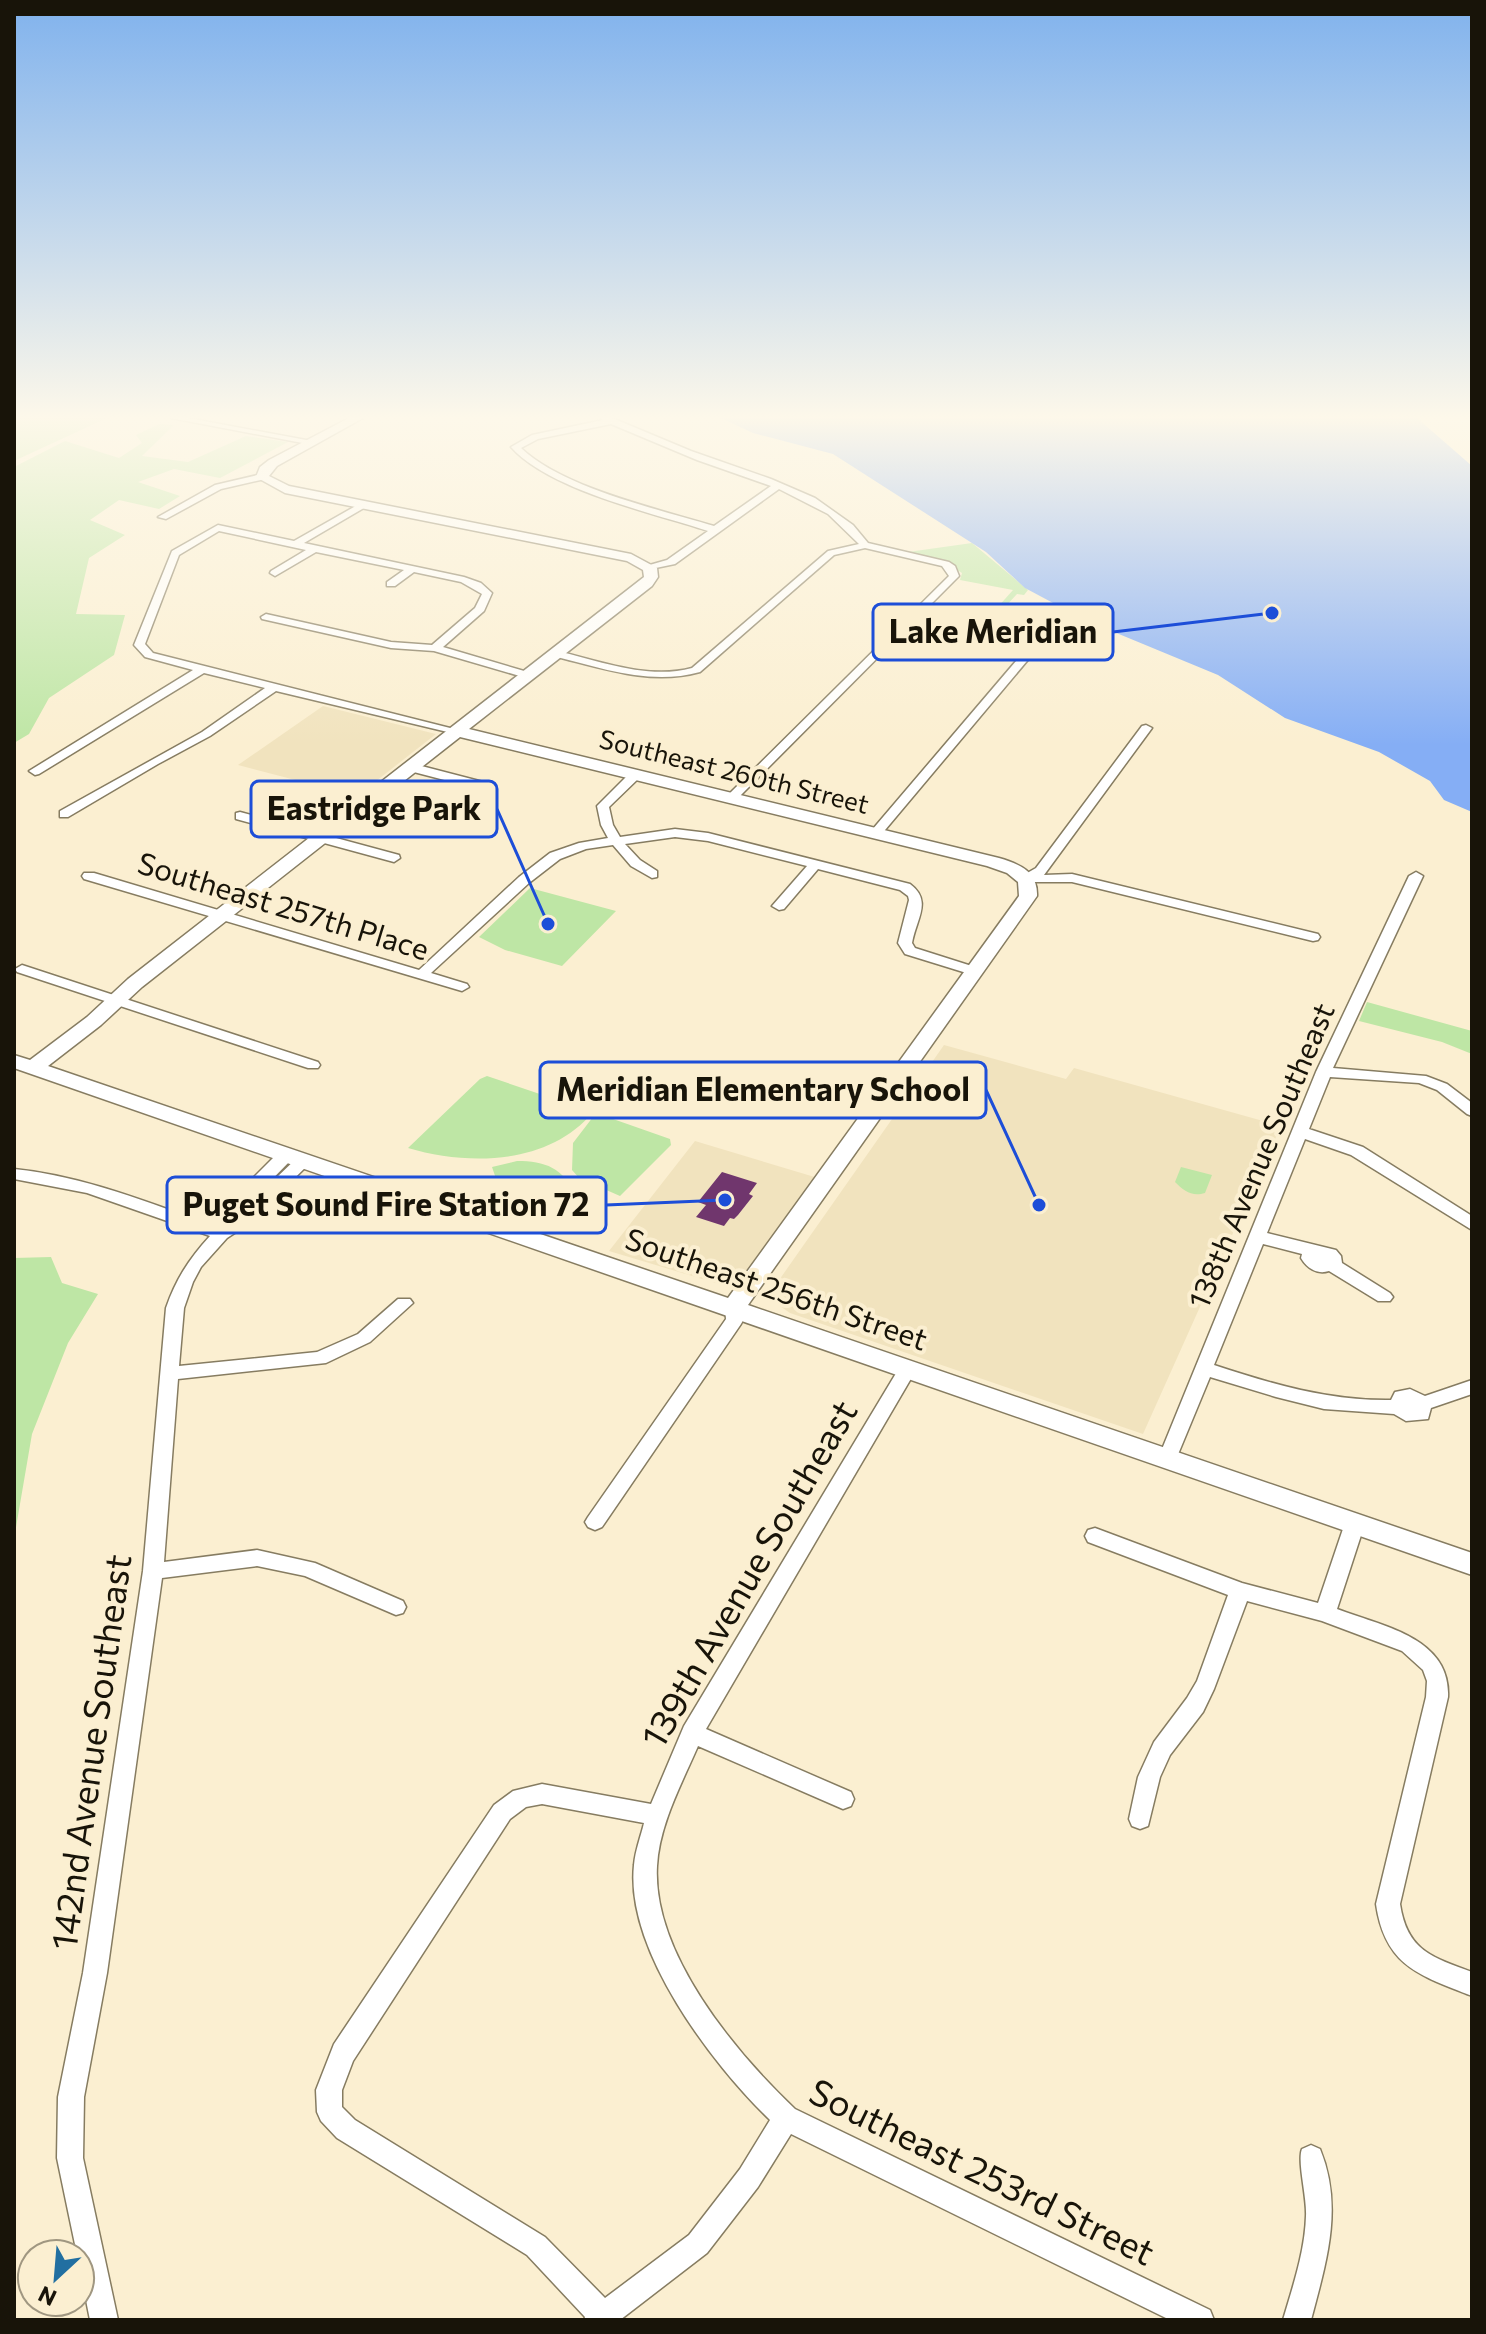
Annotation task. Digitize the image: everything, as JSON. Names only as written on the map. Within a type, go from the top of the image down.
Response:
[{"type":"street","points":[[294,545],[326,527]]},
{"type":"street","points":[[477,527],[621,555],[650,568],[671,562],[716,527]]},
{"type":"street","points":[[707,527],[713,529]]},
{"type":"street","points":[[849,527],[865,545]]},
{"type":"street","name":"Southeast 260th Street","points":[[294,545],[218,528],[175,553],[140,639],[141,650],[161,659],[1008,866],[1027,879],[1060,875],[1313,937]]},
{"type":"street","points":[[294,545],[464,580],[487,593],[480,609],[435,648]]},
{"type":"street","points":[[557,654],[647,674],[677,677],[696,670],[831,553],[865,545],[940,562],[951,568],[954,573],[952,579],[731,798]]},
{"type":"street","points":[[275,573],[314,549]]},
{"type":"street","points":[[23,1064],[94,1021],[114,1000],[647,583],[651,577],[650,568]]},
{"type":"street","points":[[391,584],[412,569]]},
{"type":"street","points":[[266,617],[391,645],[435,648],[527,675]]},
{"type":"street","points":[[876,833],[1043,636]]},
{"type":"street","points":[[35,771],[202,669]]},
{"type":"street","points":[[64,814],[206,734],[274,687]]},
{"type":"street","points":[[488,705],[481,720],[485,729],[509,744]]},
{"type":"street","points":[[595,1522],[735,1320],[734,1307],[1028,896],[1030,886],[1027,879],[1041,871],[1146,728]]},
{"type":"street","points":[[410,767],[483,786]]},
{"type":"street","points":[[635,775],[603,806],[604,820],[632,862],[652,874]]},
{"type":"street","points":[[240,816],[394,858]]},
{"type":"street","points":[[421,975],[546,862],[574,849],[675,833],[691,834],[890,881],[915,894],[917,903],[905,943],[910,951],[973,971]]},
{"type":"street","points":[[779,906],[816,863]]},
{"type":"street","name":"Southeast 257th Place","points":[[89,876],[462,987]]},
{"type":"street","name":"138th Avenue Southeast","points":[[1167,1459],[1324,1072],[1416,876]]},
{"type":"street","points":[[22,969],[313,1065]]},
{"type":"street","name":"Southeast 256th Street","points":[[23,1064],[1472,1564]]},
{"type":"street","points":[[1324,1072],[1421,1079],[1442,1087],[1472,1111]]},
{"type":"street","points":[[1301,1132],[1357,1151],[1472,1224]]},
{"type":"street","name":"142nd Avenue Southeast","points":[[104,2320],[70,2158],[71,2097],[95,1973],[153,1571],[175,1308],[195,1263],[221,1234],[241,1221],[295,1158]]},
{"type":"street","points":[[14,1174],[41,1175],[70,1183],[221,1234]]},
{"type":"street","points":[[1259,1238],[1286,1241],[1311,1252],[1309,1258],[1314,1264],[1324,1267],[1332,1265],[1384,1297]]},
{"type":"street","points":[[170,1373],[320,1358],[364,1338],[404,1303]]},
{"type":"street","points":[[1204,1368],[1328,1404],[1373,1409],[1398,1407],[1398,1400],[1405,1396],[1416,1398],[1423,1404],[1472,1387]]},
{"type":"street","name":"139th Avenue Southeast","points":[[657,1815],[673,1770],[692,1733],[907,1370]]},
{"type":"street","points":[[1325,1613],[1355,1523]]},
{"type":"street","points":[[1095,1536],[1240,1591],[1325,1613],[1409,1645],[1422,1654],[1438,1681],[1437,1697],[1388,1904],[1391,1932],[1408,1954],[1472,1984]]},
{"type":"street","points":[[153,1571],[257,1558],[308,1569],[396,1607]]},
{"type":"street","points":[[1140,1819],[1149,1777],[1162,1749],[1195,1705],[1207,1683],[1240,1591]]},
{"type":"street","points":[[692,1733],[843,1799]]},
{"type":"street","points":[[657,1815],[542,1794],[521,1798],[502,1812],[343,2053],[329,2090],[330,2112],[346,2129],[536,2246],[600,2317],[698,2244],[749,2178],[786,2118]]},
{"type":"street","name":"Southeast 253rd Street","points":[[657,1815],[645,1866],[649,1914],[673,1977],[722,2047],[786,2118],[1200,2320]]},
{"type":"street","points":[[1297,2320],[1320,2219],[1317,2175],[1311,2158]]},
{"type":"shaded area","points":[[323,706],[436,734],[357,796],[238,765]]},
{"type":"shaded area","points":[[944,1045],[1066,1079],[1074,1068],[1281,1126],[1143,1434],[790,1313],[777,1304],[774,1292],[777,1283]]},
{"type":"shaded area","points":[[695,1141],[818,1178],[741,1279],[729,1287],[609,1251]]},
{"type":"green space","points":[[14,527],[106,527],[125,535],[89,558],[76,614],[125,615],[114,655],[49,698],[29,734],[14,743]]},
{"type":"green space","points":[[972,543],[1028,590],[1024,595],[1017,594],[978,636],[1029,647],[1027,649],[971,637],[1013,590],[960,580],[962,573],[943,561],[901,553]]},
{"type":"green space","points":[[530,888],[616,911],[562,966],[505,950],[479,937]]},
{"type":"green space","points":[[1367,1002],[1472,1031],[1472,1054],[1442,1042],[1359,1021]]},
{"type":"green space","points":[[487,1076],[593,1112],[575,1130],[554,1143],[507,1157],[456,1157],[408,1148],[480,1079]]},
{"type":"green space","points":[[596,1113],[670,1139],[671,1145],[620,1196],[579,1178],[572,1170],[573,1143]]},
{"type":"green space","points":[[517,1161],[545,1165],[559,1172],[575,1195],[511,1210],[506,1208],[492,1167]]},
{"type":"green space","points":[[1181,1167],[1212,1175],[1205,1193],[1188,1192],[1175,1182]]},
{"type":"green space","points":[[51,1257],[62,1283],[98,1294],[68,1343],[32,1434],[14,1539],[14,1258]]},
{"type":"water","points":[[947,527],[1472,527],[1472,812],[1444,800],[1430,781],[1379,752],[1285,718],[1218,675],[1085,620],[1025,588],[986,552]]},
{"type":"building","points":[[722,1172],[757,1183],[749,1194],[753,1196],[738,1215],[730,1218],[724,1226],[696,1217],[706,1205],[698,1202]]},
{"type":"place","name":"Lake Meridian","points":[[1272,613]]},
{"type":"place","name":"Eastridge Park","points":[[548,924]]},
{"type":"place","name":"Puget Sound Fire Station 72","points":[[725,1200]]},
{"type":"place","name":"Meridian Elementary School","points":[[1039,1205]]}]
